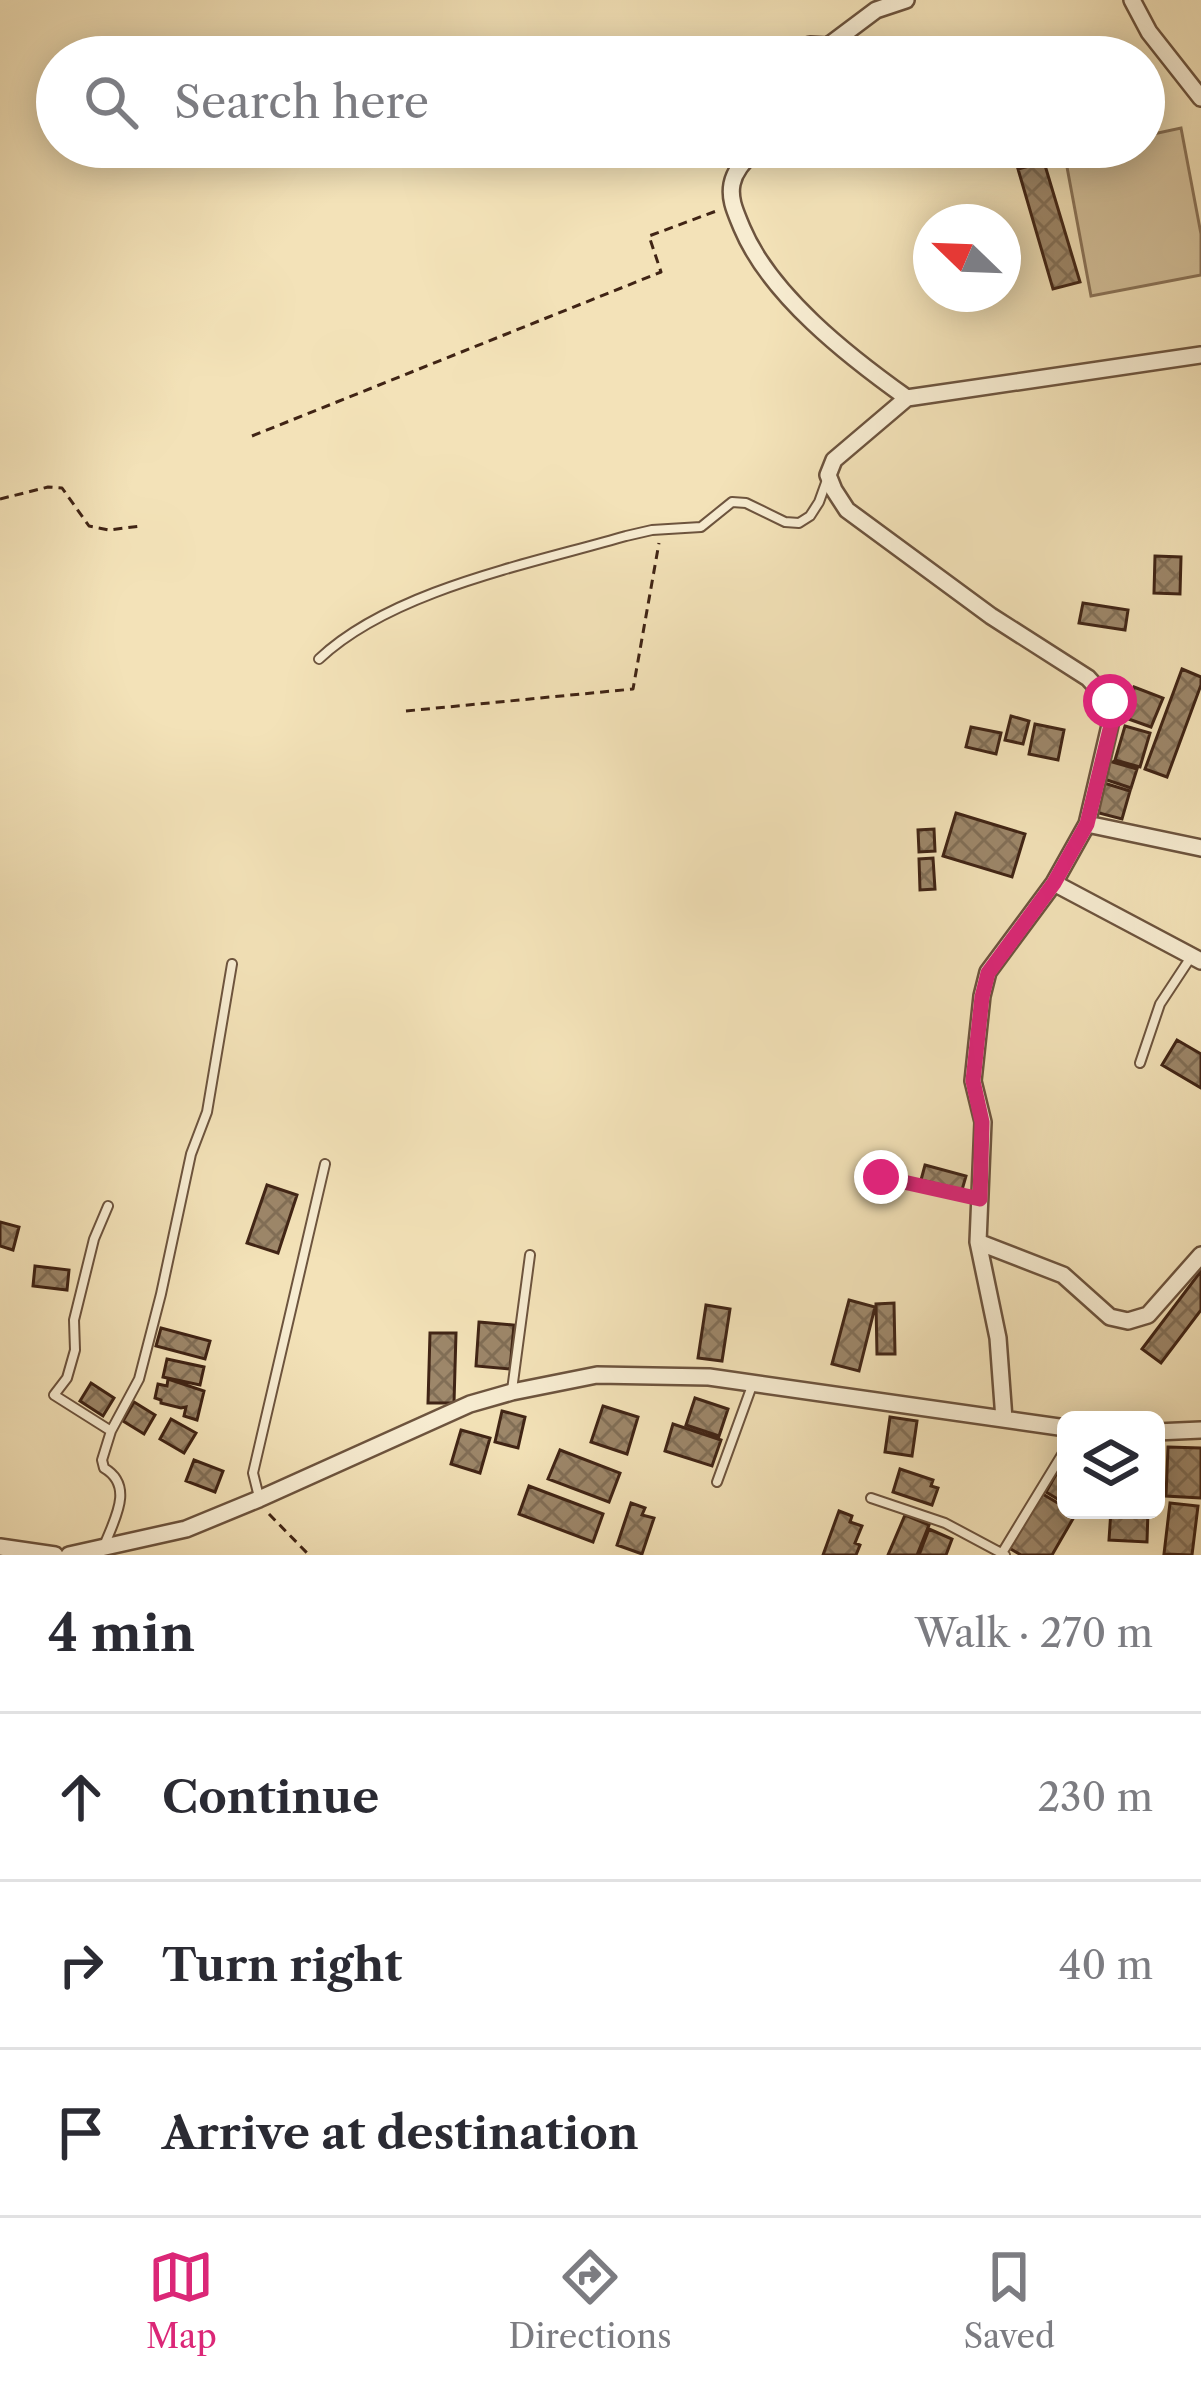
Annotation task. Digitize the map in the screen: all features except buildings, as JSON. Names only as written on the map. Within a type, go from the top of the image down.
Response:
[{"type":"street","points":[[847,36],[876,10],[906,0]]},
{"type":"street","points":[[1132,0],[1152,36]]},
{"type":"street","points":[[1165,52],[1201,98]]},
{"type":"street","points":[[740,168],[730,189],[732,205],[751,249],[782,293],[907,398]]},
{"type":"street","points":[[1004,1420],[998,1338],[978,1242],[982,1122],[973,1081],[982,997],[988,973],[1054,883],[1087,824],[1112,721],[1110,701],[1088,679],[991,616],[847,510],[828,475],[834,460],[907,398],[1201,355]]},
{"type":"street","points":[[1087,824],[1201,848]]},
{"type":"street","points":[[1054,883],[1196,958]]},
{"type":"street","points":[[978,1242],[1064,1275],[1110,1317],[1128,1321],[1148,1315],[1201,1255]]},
{"type":"street","points":[[69,1555],[186,1529],[470,1404],[597,1375],[709,1377],[1057,1427]]},
{"type":"street","points":[[1165,1432],[1201,1430]]},
{"type":"street","points":[[0,1547],[55,1555]]},
{"type":"lane","points":[[319,659],[371,621],[449,587],[626,536],[701,526],[732,502],[799,524],[811,516],[828,475]]},
{"type":"lane","points":[[1140,1063],[1160,1004],[1196,958]]},
{"type":"lane","points":[[104,1547],[119,1505],[120,1482],[102,1460],[111,1431],[139,1379],[191,1154],[207,1112],[232,964]]},
{"type":"lane","points":[[256,1500],[253,1473],[326,1164]]},
{"type":"lane","points":[[881,1177],[980,1199]]},
{"type":"lane","points":[[108,1206],[94,1239],[74,1320],[75,1350],[67,1378],[54,1395],[111,1431]]},
{"type":"lane","points":[[512,1392],[530,1256]]},
{"type":"lane","points":[[717,1482],[753,1383]]},
{"type":"lane","points":[[871,1498],[945,1523],[1004,1554],[1057,1463]]},
{"type":"path","points":[[252,436],[662,272],[649,236],[732,205]]},
{"type":"path","points":[[0,499],[62,488],[89,526],[109,530],[141,526]]},
{"type":"path","points":[[406,711],[633,689],[662,530]]},
{"type":"path","points":[[256,1500],[309,1555]]},
{"type":"shaded area","points":[[1181,128],[1201,234],[1201,275],[1091,296],[1067,168],[1165,168],[1165,131]]},
{"type":"route","points":[[881,1177],[980,1199],[982,1122],[973,1081],[988,973],[1054,883],[1087,824],[1112,721],[1110,701]]}]
